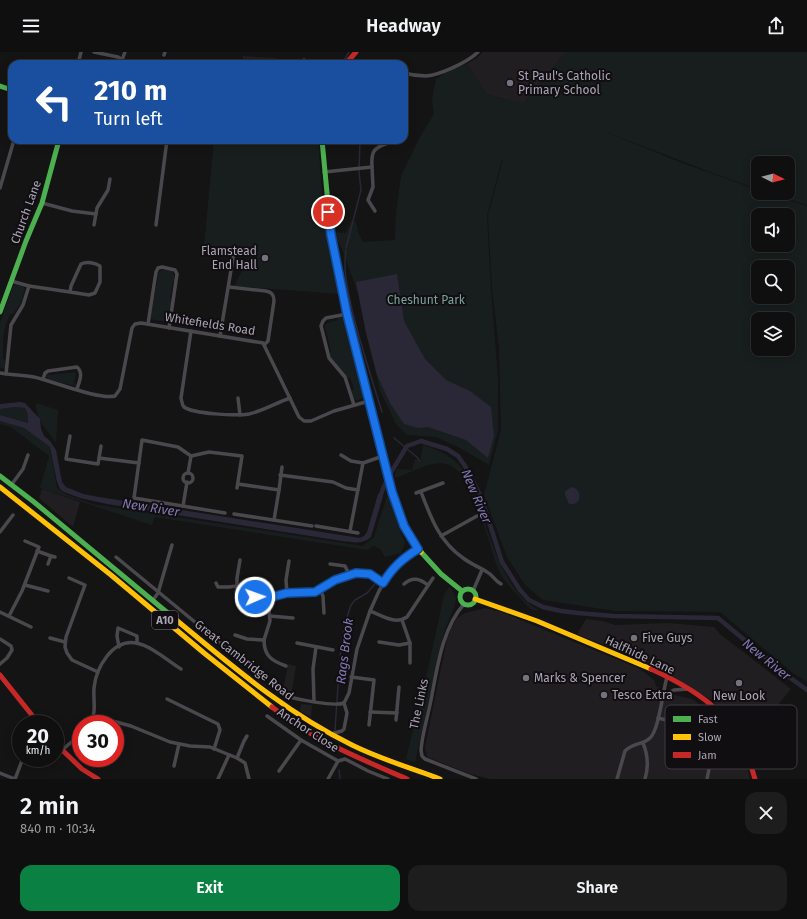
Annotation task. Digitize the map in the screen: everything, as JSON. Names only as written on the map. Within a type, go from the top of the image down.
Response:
[{"type":"main road","points":[[348,60],[356,52]]},
{"type":"main road","name":"Church Lane","points":[[0,312],[26,241],[42,203],[58,144]]},
{"type":"main road","points":[[322,144],[331,235],[347,314],[391,486],[404,526],[418,549],[440,573],[462,591]]},
{"type":"main road","name":"Great Cambridge Road","points":[[0,476],[12,484],[273,698],[328,732],[372,754],[440,779]]},
{"type":"main road","name":"Great Cambridge Road","points":[[0,486],[275,710],[349,754],[407,779]]},
{"type":"main road","points":[[467,589],[473,591],[476,599],[470,604],[464,604],[460,598],[462,591],[467,589]]},
{"type":"main road","name":"Halfhide Lane","points":[[476,599],[511,610],[648,668],[688,689],[711,705]]},
{"type":"main road","points":[[0,676],[32,715]]},
{"type":"main road","points":[[64,752],[82,769],[98,779]]},
{"type":"main road","name":"Halfhide Lane","points":[[751,769],[754,779]]},
{"type":"street","points":[[94,52],[118,57],[120,60]]},
{"type":"street","points":[[408,74],[418,76],[432,75],[469,59],[478,52]]},
{"type":"street","points":[[0,188],[13,144]]},
{"type":"street","points":[[156,225],[166,144]]},
{"type":"street","points":[[375,211],[368,200],[373,187],[372,155],[378,146],[385,144]]},
{"type":"street","points":[[324,172],[372,167]]},
{"type":"street","points":[[94,225],[98,206],[108,190],[110,179]]},
{"type":"street","points":[[42,203],[96,214]]},
{"type":"street","points":[[220,336],[234,252]]},
{"type":"street","points":[[11,281],[29,286],[89,295],[95,293],[100,282],[100,266],[97,264],[81,264],[71,286],[70,292]]},
{"type":"street","points":[[148,324],[156,272],[158,268],[162,267],[175,270],[177,274],[169,328]]},
{"type":"street","points":[[6,374],[11,325],[23,305],[29,286]]},
{"type":"street","points":[[228,287],[266,291],[271,292],[274,295],[268,341],[265,344]]},
{"type":"street","points":[[347,314],[326,318],[322,322],[321,326],[329,358],[345,376],[354,405]]},
{"type":"street","name":"Whitefields Road","points":[[0,373],[43,379],[110,397],[117,394],[120,389],[132,328],[137,323],[261,342],[265,344],[299,417],[302,420],[311,421],[334,411],[369,401]]},
{"type":"street","points":[[191,331],[182,392],[182,404],[184,407],[190,410],[232,416],[262,410],[290,398]]},
{"type":"street","points":[[43,379],[45,373],[48,371],[77,367],[81,374],[77,389]]},
{"type":"street","points":[[238,398],[240,414]]},
{"type":"street","points":[[70,436],[66,459],[98,464],[101,446]]},
{"type":"street","points":[[225,513],[134,498],[142,440],[178,447],[191,456],[209,452],[242,456],[237,488]]},
{"type":"street","points":[[12,484],[23,469],[28,455]]},
{"type":"street","points":[[341,455],[351,461],[363,463],[383,456]]},
{"type":"street","points":[[187,482],[184,481],[183,478],[185,473],[188,473],[191,456]]},
{"type":"street","points":[[99,458],[139,463]]},
{"type":"street","points":[[350,531],[363,463]]},
{"type":"street","points":[[274,520],[282,466]]},
{"type":"street","points":[[187,482],[190,482],[193,477],[188,473]]},
{"type":"street","points":[[280,475],[333,482],[346,488],[358,490]]},
{"type":"street","points":[[183,506],[187,482]]},
{"type":"street","points":[[416,493],[443,483]]},
{"type":"street","points":[[238,484],[278,490]]},
{"type":"street","points":[[421,492],[444,542],[462,558],[488,572],[495,581],[501,584]]},
{"type":"street","points":[[234,514],[358,533]]},
{"type":"street","points":[[0,532],[13,515]]},
{"type":"street","points":[[441,536],[477,516]]},
{"type":"street","points":[[10,616],[25,585],[39,547],[25,541]]},
{"type":"street","points":[[153,600],[158,593],[172,545]]},
{"type":"street","points":[[328,732],[336,733],[344,729],[347,713],[344,703],[349,693],[357,649],[370,611],[383,583],[395,566],[404,557],[418,549]]},
{"type":"street","points":[[37,551],[53,557],[48,564]]},
{"type":"street","points":[[116,557],[224,646]]},
{"type":"street","points":[[240,560],[237,586],[240,591],[246,595],[255,597],[268,598],[287,593],[320,590],[335,580],[349,574],[368,574],[383,583]]},
{"type":"street","points":[[287,593],[286,580],[289,561]]},
{"type":"street","points":[[330,564],[345,566],[349,574]]},
{"type":"street","points":[[473,591],[482,570]]},
{"type":"street","points":[[69,578],[85,585],[65,642],[66,651],[72,660],[98,672]]},
{"type":"street","points":[[404,584],[410,579],[416,578],[428,585]]},
{"type":"street","points":[[370,611],[392,620],[402,620],[408,617],[433,578]]},
{"type":"street","points":[[216,583],[218,586],[237,586]]},
{"type":"street","points":[[25,585],[48,591]]},
{"type":"street","points":[[320,590],[323,596],[324,613]]},
{"type":"street","points":[[268,598],[270,624],[264,640],[265,650],[268,656],[278,663],[286,666]]},
{"type":"street","name":"The Links","points":[[464,604],[457,612],[446,633],[435,675],[421,750],[422,756],[425,759],[476,779]]},
{"type":"street","points":[[0,612],[31,627]]},
{"type":"street","points":[[270,616],[293,618]]},
{"type":"street","points":[[402,620],[410,643],[410,663]]},
{"type":"street","points":[[119,647],[117,636],[118,628],[137,636],[137,643]]},
{"type":"street","points":[[235,635],[247,639],[264,640]]},
{"type":"street","points":[[50,638],[65,642]]},
{"type":"street","points":[[0,639],[11,646],[12,650],[0,664]]},
{"type":"street","points":[[379,642],[399,645],[410,643]]},
{"type":"street","points":[[94,715],[94,686],[98,672],[107,656],[119,647],[128,643],[137,643],[154,651],[181,669]]},
{"type":"street","points":[[298,643],[333,650]]},
{"type":"street","points":[[314,701],[313,669],[316,647]]},
{"type":"street","points":[[351,677],[374,680],[369,725]]},
{"type":"street","points":[[617,779],[625,751],[628,747],[643,743],[652,737],[658,718],[667,677]]},
{"type":"street","points":[[396,720],[399,687]]},
{"type":"street","points":[[662,696],[674,690],[688,689]]},
{"type":"street","points":[[285,696],[335,704],[344,703]]},
{"type":"street","points":[[167,699],[218,724],[220,730],[214,749]]},
{"type":"street","points":[[370,712],[397,714]]},
{"type":"street","name":"Anchor Close","points":[[267,716],[301,740],[338,761],[349,761],[388,779]]},
{"type":"street","points":[[658,718],[665,720]]},
{"type":"street","points":[[124,724],[161,739],[179,744],[206,746],[237,758],[247,766],[249,779]]},
{"type":"street","points":[[237,758],[247,736]]},
{"type":"street","points":[[279,771],[301,740]]},
{"type":"street","points":[[64,748],[72,742]]},
{"type":"street","points":[[643,743],[648,763],[646,779]]},
{"type":"street","points":[[174,766],[179,744]]},
{"type":"street","points":[[218,779],[229,755]]},
{"type":"street","points":[[328,779],[338,761]]},
{"type":"street","points":[[0,773],[15,779],[20,767]]},
{"type":"street","points":[[707,779],[709,769]]},
{"type":"shaded area","name":"St Paul's Catholic Primary School","points":[[483,52],[566,52],[523,104],[486,94],[467,64]]},
{"type":"shaded area","points":[[243,56],[277,58],[277,60],[243,60]]},
{"type":"shaded area","points":[[42,489],[80,502],[73,527],[39,498]]},
{"type":"shaded area","points":[[485,608],[504,613],[640,669],[654,680],[656,686],[670,694],[692,699],[700,705],[665,705],[665,769],[748,769],[750,779],[490,779],[470,774],[427,757],[425,747],[447,639],[457,618],[465,613]]},
{"type":"shaded area","points":[[586,619],[603,621],[615,625],[669,623],[714,627],[720,634],[791,689],[778,705],[716,705],[713,701],[653,665],[577,634]]},
{"type":"shaded area","points":[[288,664],[296,666],[291,695],[283,691]]},
{"type":"shaded area","points":[[301,704],[312,705],[311,717],[300,711]]},
{"type":"green space","name":"Cheshunt Park","points":[[566,52],[807,52],[807,205],[792,200],[795,200],[795,156],[751,156],[751,187],[596,128],[682,163],[751,188],[751,200],[788,200],[807,206],[807,682],[793,673],[720,612],[615,611],[543,600],[525,585],[507,557],[484,495],[501,430],[499,348],[492,288],[488,216],[503,159],[487,216],[498,378],[498,431],[489,465],[460,448],[436,437],[407,435],[396,424],[380,391],[358,294],[343,251],[333,232],[346,233],[351,221],[356,222],[358,232],[363,242],[395,240],[396,212],[401,176],[421,135],[434,114],[432,99],[436,79],[454,68],[467,64],[486,94],[523,104]]},
{"type":"green space","points":[[214,144],[318,144],[323,204],[339,294],[234,286],[253,250],[204,246]]},
{"type":"green space","points":[[162,270],[172,271],[175,281],[173,281],[170,298],[172,301],[171,308],[169,309],[168,322],[150,319],[157,277],[159,272]]},
{"type":"green space","points":[[13,286],[23,286],[25,289],[21,303],[13,314],[11,314],[6,324],[3,342],[3,359],[5,360],[5,369],[0,367],[0,323]]},
{"type":"green space","points":[[338,317],[344,318],[364,397],[361,399],[356,400],[353,398],[351,391],[354,389],[350,378],[347,378],[329,354],[331,352],[325,326],[327,323],[338,320]]},
{"type":"green space","points":[[75,372],[75,386],[48,379],[46,376],[47,373],[50,375]]},
{"type":"green space","points":[[36,403],[58,410],[56,443],[40,420],[36,409]]},
{"type":"green space","points":[[15,407],[25,408],[28,415],[28,423],[0,415],[0,409]]},
{"type":"green space","points":[[0,421],[24,428],[50,447],[57,488],[66,494],[92,504],[363,546],[374,537],[388,493],[405,542],[401,553],[385,557],[380,549],[373,546],[367,550],[155,517],[152,525],[40,488],[49,456],[11,427],[0,424]]},
{"type":"green space","points":[[423,445],[437,450],[454,460],[463,470],[505,573],[514,588],[526,601],[539,610],[531,609],[527,606],[501,575],[473,495],[457,470],[447,464],[440,463],[420,468],[394,478],[397,469],[412,470],[415,459],[420,461]]},
{"type":"green space","points":[[449,587],[456,598],[455,605],[445,629],[415,762],[406,759],[444,595]]},
{"type":"water","points":[[397,274],[404,321],[425,359],[446,380],[470,391],[491,407],[494,436],[488,458],[466,440],[428,427],[418,428],[404,424],[390,403],[377,375],[366,333],[356,282]]},
{"type":"water","points":[[25,403],[40,419],[41,429],[44,436],[50,441],[56,450],[62,482],[66,487],[83,494],[360,538],[367,532],[378,494],[383,496],[371,537],[368,540],[361,542],[342,541],[107,504],[80,498],[64,492],[60,489],[57,482],[50,447],[24,428],[0,421],[0,415],[28,423],[28,415],[25,408],[15,407],[0,409],[0,404]]},
{"type":"water","points":[[572,487],[578,491],[580,497],[576,503],[569,504],[565,491]]},
{"type":"waterway","name":"Rags Brook","points":[[344,60],[349,52]]},
{"type":"waterway","name":"Rags Brook","points":[[346,248],[361,190],[359,172],[360,144]]},
{"type":"waterway","name":"Rags Brook","points":[[346,250],[345,271],[351,305],[361,345],[382,412]]},
{"type":"waterway","name":"Rags Brook","points":[[394,438],[418,458],[419,461]]},
{"type":"waterway","name":"New River","points":[[379,501],[387,479],[407,446],[421,441],[447,449],[458,456],[465,466],[481,497],[502,562],[520,590],[529,600],[543,607],[578,613],[613,616],[718,618],[789,677],[807,690]]},
{"type":"waterway","name":"Rags Brook","points":[[335,730],[340,657],[344,626],[351,605],[355,600],[367,593],[375,584]]},
{"type":"waterway","name":"Rags Brook","points":[[339,770],[340,779]]},
{"type":"traffic: fast","points":[[0,86],[8,89]]},
{"type":"traffic: fast","points":[[0,312],[26,241],[42,203],[58,144]]},
{"type":"traffic: fast","points":[[322,144],[331,235],[347,314]]},
{"type":"traffic: fast","points":[[0,476],[34,502],[175,619]]},
{"type":"traffic: fast","points":[[421,552],[441,574],[462,591]]},
{"type":"traffic: fast","points":[[468,589],[474,591],[476,597],[474,603],[468,605],[462,603],[460,597],[462,591],[468,589]]},
{"type":"traffic: slow","points":[[347,314],[398,511],[410,536],[421,552]]},
{"type":"traffic: slow","points":[[0,487],[111,575],[204,653],[272,707]]},
{"type":"traffic: slow","points":[[475,599],[537,621],[651,669]]},
{"type":"traffic: slow","points":[[175,619],[217,654],[304,718],[363,750],[440,779]]},
{"type":"traffic: jam","points":[[349,60],[356,52]]},
{"type":"traffic: jam","points":[[651,669],[688,688],[711,705]]},
{"type":"traffic: jam","points":[[0,675],[32,715]]},
{"type":"traffic: jam","points":[[272,707],[320,739],[354,756],[407,779]]},
{"type":"traffic: jam","points":[[64,752],[82,769],[98,779]]},
{"type":"traffic: jam","points":[[752,769],[755,779]]},
{"type":"place","name":"St Paul's Catholic Primary School","points":[[510,83]]},
{"type":"place","name":"Flamstead End Hall","points":[[265,258]]},
{"type":"place","name":"Five Guys","points":[[634,638]]},
{"type":"place","name":"Marks & Spencer","points":[[526,678]]},
{"type":"place","name":"New Look","points":[[739,683]]},
{"type":"place","name":"Tesco Extra","points":[[604,695]]},
{"type":"route","points":[[255,597],[268,598],[287,593],[315,592],[335,580],[349,574],[356,573],[370,574],[383,583],[395,566],[404,557],[418,549],[404,526],[392,492],[347,314],[331,235],[328,212]]}]
